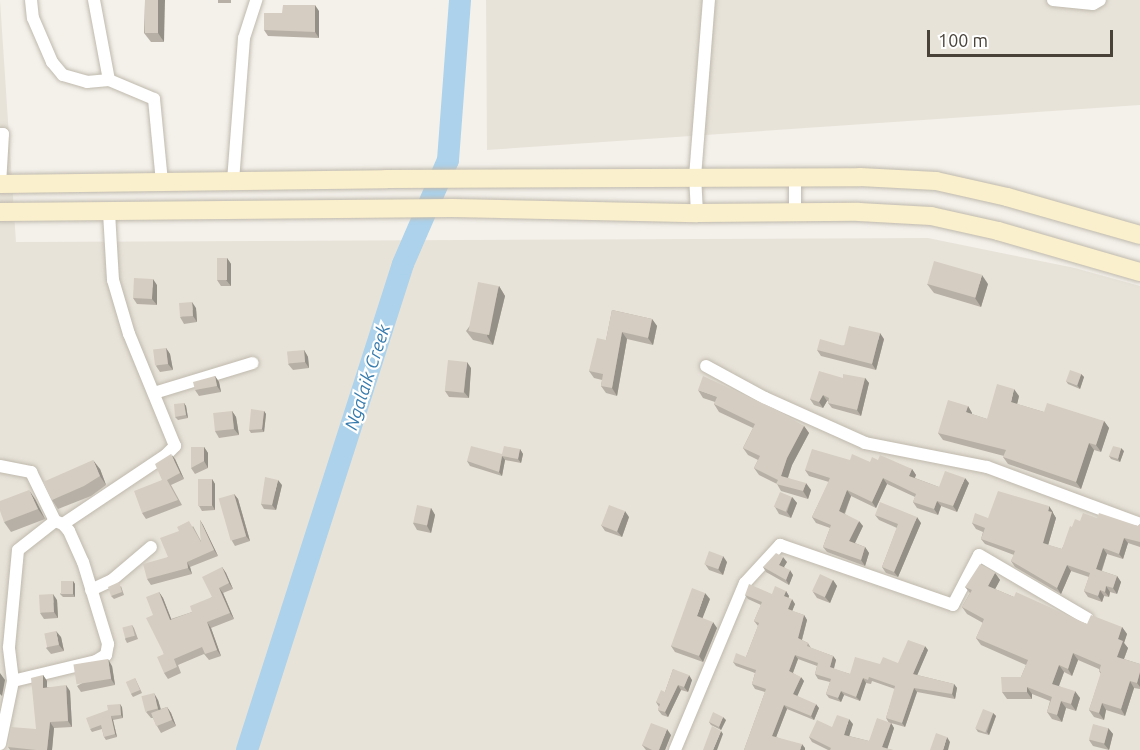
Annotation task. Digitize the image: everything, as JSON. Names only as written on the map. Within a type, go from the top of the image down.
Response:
[{"type":"main road","points":[[0,184],[386,179],[860,177],[936,181],[1007,197],[1140,235]]},
{"type":"main road","points":[[0,212],[452,208],[795,214],[859,212],[931,216],[998,231],[1140,272]]},
{"type":"street","points":[[31,0],[33,18],[52,62],[63,75],[87,82],[109,80],[154,99],[162,182]]},
{"type":"street","points":[[94,0],[109,80]]},
{"type":"street","points":[[233,181],[244,38],[256,0]]},
{"type":"street","points":[[697,213],[694,177],[709,0]]},
{"type":"street","points":[[1053,0],[1093,4],[1100,0]]},
{"type":"street","points":[[0,134],[3,134],[0,184]]},
{"type":"street","points":[[795,179],[795,214]]},
{"type":"street","points":[[0,744],[13,681],[9,647],[18,550],[166,455],[175,446],[129,334],[113,280],[109,212]]},
{"type":"street","points":[[154,393],[253,363]]},
{"type":"street","points":[[706,366],[765,398],[865,443],[987,467],[1140,524]]},
{"type":"street","points":[[0,466],[31,472],[83,561],[108,644],[106,655],[96,661],[13,681]]},
{"type":"street","points":[[675,750],[745,583],[780,544],[953,605],[979,555],[1088,619]]},
{"type":"street","points":[[91,590],[112,580],[151,547]]},
{"type":"shaded area","points":[[0,0],[16,242],[928,238],[1075,268],[1140,286],[1140,750],[0,750]]},
{"type":"shaded area","points":[[486,0],[1140,0],[1140,105],[487,150]]},
{"type":"building","points":[[145,0],[158,0],[158,33],[145,33]]},
{"type":"building","points":[[283,5],[315,5],[315,32],[264,30],[264,13],[282,13]]},
{"type":"building","points":[[217,258],[227,258],[227,280],[217,280]]},
{"type":"building","points":[[934,261],[982,275],[975,298],[927,284]]},
{"type":"building","points":[[134,278],[153,279],[152,299],[133,298]]},
{"type":"building","points":[[478,282],[499,286],[489,335],[468,331]]},
{"type":"building","points":[[192,302],[193,316],[180,317],[179,303]]},
{"type":"building","points":[[612,310],[652,319],[648,338],[622,332],[612,388],[601,386],[603,374],[589,371],[597,338],[606,340]]},
{"type":"building","points":[[849,326],[880,333],[872,364],[817,350],[820,339],[844,346]]},
{"type":"building","points":[[166,348],[168,364],[155,365],[153,350]]},
{"type":"building","points":[[304,350],[305,362],[288,363],[287,351]]},
{"type":"building","points":[[448,360],[467,362],[464,393],[445,391]]},
{"type":"building","points":[[1070,370],[1081,374],[1077,385],[1066,381]]},
{"type":"building","points":[[819,371],[843,378],[843,374],[865,378],[857,410],[828,403],[829,398],[823,395],[819,402],[810,399]]},
{"type":"building","points":[[215,376],[217,386],[195,390],[193,382]]},
{"type":"building","points":[[703,376],[775,409],[804,426],[787,458],[781,476],[806,483],[803,491],[776,484],[778,480],[754,468],[760,456],[743,448],[755,424],[714,404],[717,397],[698,390]]},
{"type":"building","points":[[997,384],[1014,389],[1011,402],[1044,412],[1047,403],[1104,421],[1096,445],[1089,443],[1076,482],[1003,457],[1006,450],[938,433],[948,400],[968,406],[966,412],[987,419]]},
{"type":"building","points":[[184,403],[186,415],[175,417],[174,404]]},
{"type":"building","points":[[251,409],[264,411],[262,429],[249,430]]},
{"type":"building","points":[[232,411],[234,429],[215,431],[213,413]]},
{"type":"building","points":[[471,446],[502,454],[504,446],[520,449],[518,459],[502,456],[499,472],[467,461]]},
{"type":"building","points":[[1113,446],[1121,448],[1118,459],[1109,456]]},
{"type":"building","points":[[191,447],[204,447],[204,461],[191,468]]},
{"type":"building","points":[[812,449],[850,460],[852,454],[870,462],[872,457],[878,460],[880,455],[912,469],[909,476],[939,487],[945,471],[965,478],[953,506],[937,501],[934,509],[913,502],[916,494],[883,478],[872,502],[847,490],[839,511],[859,521],[849,541],[865,547],[861,560],[823,547],[831,525],[812,517],[830,478],[805,470]]},
{"type":"building","points":[[171,454],[180,473],[167,480],[178,500],[142,513],[134,491],[162,480],[155,464]]},
{"type":"building","points":[[93,460],[100,476],[52,500],[43,482]]},
{"type":"building","points":[[265,477],[278,480],[272,505],[261,504]]},
{"type":"building","points":[[198,479],[212,479],[212,506],[198,506]]},
{"type":"building","points":[[29,490],[38,509],[4,522],[0,511],[0,501]]},
{"type":"building","points":[[998,491],[1049,506],[1048,511],[1052,512],[1043,543],[1062,549],[1070,526],[1072,527],[1075,519],[1080,521],[1083,513],[1097,518],[1099,513],[1138,526],[1140,524],[1140,542],[1124,538],[1119,554],[1103,548],[1096,569],[1117,576],[1113,588],[1106,586],[1105,592],[1100,590],[1098,596],[1084,591],[1090,573],[1067,565],[1057,588],[1011,561],[1015,551],[981,539],[985,528],[972,523],[975,513],[988,518]]},
{"type":"building","points":[[780,492],[792,497],[786,512],[774,507]]},
{"type":"building","points":[[234,494],[246,536],[231,541],[219,498]]},
{"type":"building","points":[[880,502],[917,517],[894,572],[882,567],[898,524],[875,515]]},
{"type":"building","points":[[417,505],[431,508],[427,526],[413,523]]},
{"type":"building","points":[[609,505],[625,511],[617,532],[601,526]]},
{"type":"building","points":[[200,520],[214,550],[187,562],[188,568],[147,579],[143,564],[168,557],[160,538],[179,531],[177,527],[189,521],[201,542]]},
{"type":"building","points":[[709,551],[723,556],[718,569],[704,564]]},
{"type":"building","points":[[776,553],[783,557],[779,565],[790,570],[786,580],[763,567]]},
{"type":"building","points":[[980,564],[995,573],[988,586],[1014,597],[1016,592],[1087,624],[1091,615],[1122,627],[1118,639],[1123,641],[1117,657],[1140,664],[1140,672],[1137,683],[1130,681],[1121,709],[1102,703],[1099,713],[1089,710],[1101,672],[1099,671],[1101,665],[1073,653],[1068,669],[1059,665],[1052,684],[1075,691],[1071,704],[1061,701],[1057,715],[1047,712],[1052,697],[1027,687],[1027,692],[1002,692],[1001,677],[1021,677],[1028,660],[976,638],[984,619],[962,607],[972,590],[965,587]]},
{"type":"building","points":[[222,567],[229,583],[219,588],[230,613],[207,622],[217,650],[205,654],[202,647],[174,659],[177,667],[164,673],[157,657],[164,654],[146,618],[153,615],[146,597],[159,592],[170,620],[192,612],[190,606],[212,597],[202,577]]},
{"type":"building","points":[[820,574],[833,580],[825,597],[812,591]]},
{"type":"building","points":[[61,581],[73,581],[73,594],[61,594]]},
{"type":"building","points":[[119,582],[122,592],[111,596],[108,587]]},
{"type":"building","points":[[749,584],[772,594],[775,586],[786,591],[784,596],[792,599],[788,609],[804,615],[798,638],[808,643],[807,646],[833,656],[830,667],[850,674],[855,657],[880,664],[883,657],[898,663],[908,640],[925,646],[913,674],[954,684],[952,694],[914,688],[902,723],[886,718],[895,686],[869,677],[868,680],[863,678],[856,697],[841,691],[838,698],[826,694],[831,679],[815,674],[818,663],[795,655],[789,671],[801,677],[793,694],[816,704],[811,716],[784,705],[772,736],[802,744],[800,750],[744,750],[766,689],[752,684],[756,670],[733,662],[736,653],[746,657],[759,623],[754,621],[762,602],[745,595]]},
{"type":"building","points":[[692,588],[705,593],[697,616],[713,622],[699,656],[671,646]]},
{"type":"building","points":[[53,594],[54,612],[40,613],[39,595]]},
{"type":"building","points":[[132,625],[135,636],[125,638],[122,628]]},
{"type":"building","points":[[56,631],[59,645],[47,647],[44,633]]},
{"type":"building","points":[[108,659],[111,679],[77,684],[73,664]]},
{"type":"building","points":[[673,669],[689,675],[684,687],[678,685],[665,712],[658,710],[660,704],[656,702],[661,690],[665,692]]},
{"type":"building","points":[[43,675],[43,688],[66,685],[68,721],[50,722],[47,750],[8,747],[11,727],[36,729],[31,678]]},
{"type":"building","points":[[135,678],[140,690],[131,694],[126,682]]},
{"type":"building","points":[[154,693],[158,709],[145,712],[141,696]]},
{"type":"building","points":[[120,704],[121,715],[111,716],[115,734],[104,737],[101,725],[90,729],[86,718],[108,710],[107,705]]},
{"type":"building","points":[[167,707],[172,720],[156,726],[151,713]]},
{"type":"building","points":[[983,709],[993,713],[985,733],[975,728]]},
{"type":"building","points":[[713,712],[723,717],[719,727],[709,722]]},
{"type":"building","points":[[837,715],[849,719],[844,735],[869,741],[877,718],[891,723],[882,747],[893,750],[830,750],[831,748],[809,737],[817,720],[832,727]]},
{"type":"building","points":[[651,723],[667,729],[659,750],[652,750],[642,745]]},
{"type":"building","points":[[1093,724],[1108,728],[1104,744],[1089,739]]},
{"type":"building","points":[[712,726],[721,731],[713,750],[703,750]]},
{"type":"building","points":[[936,733],[947,737],[943,750],[930,750]]},
{"type":"waterway","name":"Ngalaik Creek","points":[[247,750],[403,264],[448,160],[460,0]]}]
